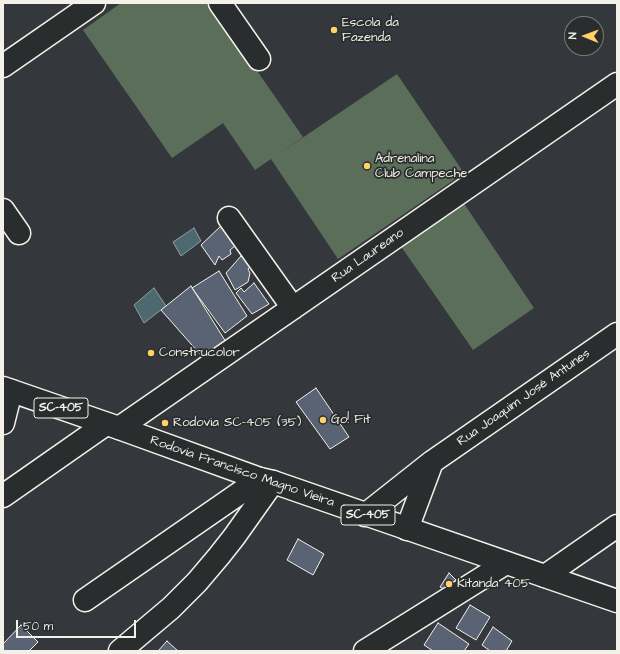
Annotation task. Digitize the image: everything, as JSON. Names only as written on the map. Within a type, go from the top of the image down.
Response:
[{"type":"street","points":[[3,66],[94,3]]},
{"type":"street","points":[[220,3],[259,59]]},
{"type":"street","name":"Rua Laureano","points":[[3,496],[293,308],[617,84]]},
{"type":"street","points":[[3,210],[19,233]]},
{"type":"street","points":[[229,218],[293,308]]},
{"type":"street","name":"Rua Joaquim José Antunes","points":[[365,514],[432,462],[617,334]]},
{"type":"street","points":[[3,423],[7,390]]},
{"type":"street","name":"Rodovia Francisco Magno Vieira","points":[[7,390],[617,601]]},
{"type":"street","points":[[407,529],[432,462]]},
{"type":"street","points":[[85,600],[267,481]]},
{"type":"street","points":[[120,651],[171,608],[219,556],[234,537],[267,481]]},
{"type":"street","points":[[545,576],[617,526]]},
{"type":"street","points":[[365,651],[506,563]]},
{"type":"green space","points":[[121,3],[210,3],[303,137],[277,155],[397,74],[464,173],[338,259],[271,159],[255,170],[223,123],[172,158],[83,30]]},
{"type":"green space","points":[[461,199],[534,308],[473,350],[398,242]]},
{"type":"water","points":[[194,228],[201,241],[181,256],[173,242]]},
{"type":"water","points":[[154,288],[166,306],[144,323],[134,305]]},
{"type":"building","points":[[223,224],[235,246],[230,250],[231,254],[222,260],[219,256],[215,265],[201,245]]},
{"type":"building","points":[[241,256],[252,265],[248,269],[250,273],[248,282],[235,290],[226,273]]},
{"type":"building","points":[[219,271],[247,316],[225,333],[192,288]]},
{"type":"building","points":[[254,283],[269,304],[252,314],[236,293],[241,288],[244,292]]},
{"type":"building","points":[[191,286],[226,342],[206,361],[161,310]]},
{"type":"building","name":"Go! Fit","points":[[316,388],[349,437],[330,449],[296,402]]},
{"type":"building","points":[[298,539],[324,554],[313,575],[287,560]]},
{"type":"building","name":"Kitanda 405","points":[[449,573],[458,582],[451,593],[440,587]]},
{"type":"building","points":[[470,605],[490,617],[476,640],[456,628]]},
{"type":"building","points":[[438,623],[469,644],[464,651],[433,651],[424,645]]},
{"type":"building","points":[[21,625],[38,642],[29,651],[3,651],[3,644]]},
{"type":"building","points":[[493,627],[512,641],[506,651],[490,651],[482,645]]},
{"type":"building","points":[[167,641],[178,651],[158,651]]},
{"type":"place","name":"Escola da Fazenda","points":[[334,30]]},
{"type":"place","name":"Adrenalina Club Campeche","points":[[367,166]]},
{"type":"place","name":"Construcolor","points":[[151,353]]},
{"type":"place","name":"Go! Fit","points":[[323,420]]},
{"type":"place","name":"Rodovia SC-405 (35)","points":[[165,423]]},
{"type":"place","name":"Kitanda 405","points":[[449,584]]}]
